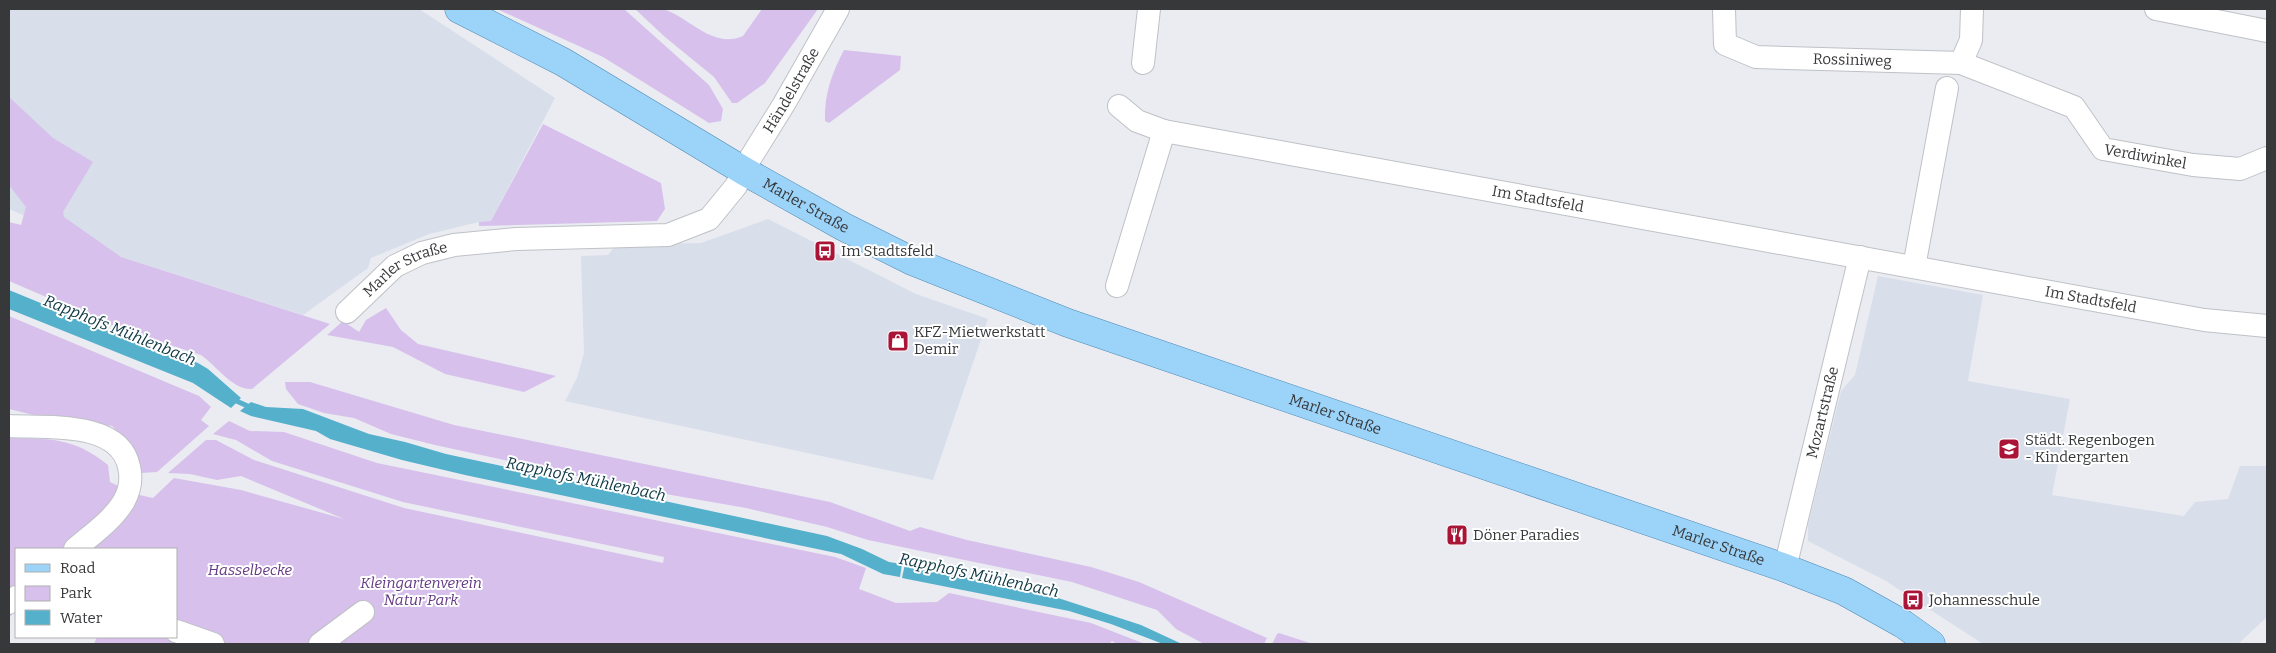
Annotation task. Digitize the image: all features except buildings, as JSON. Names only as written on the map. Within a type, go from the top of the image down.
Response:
[{"type":"main road","name":"Marler Straße","points":[[459,9],[563,62],[744,171],[912,261],[1042,314],[1785,568],[1844,591],[1903,624],[1931,644]]},
{"type":"street","name":"Händelstraße","points":[[744,171],[838,9]]},
{"type":"street","points":[[1143,63],[1149,9]]},
{"type":"street","name":"Rossiniweg","points":[[1724,9],[1725,44],[1756,57],[1961,64]]},
{"type":"street","points":[[1961,64],[1971,40],[1972,9]]},
{"type":"street","points":[[2156,9],[2267,31]]},
{"type":"street","name":"Verdiwinkel","points":[[1961,64],[2074,107],[2103,149],[2193,165],[2240,169],[2267,158]]},
{"type":"street","points":[[1914,267],[1946,88]]},
{"type":"street","name":"Im Stadtsfeld","points":[[1119,106],[1137,121],[1164,131],[2204,320],[2267,326]]},
{"type":"street","points":[[1117,286],[1164,131]]},
{"type":"street","name":"Marler Straße","points":[[347,312],[395,266],[422,253],[454,245],[516,239],[668,236],[709,219],[736,186],[744,171]]},
{"type":"street","name":"Mozartstraße","points":[[1785,568],[1860,257]]},
{"type":"street","points":[[9,426],[64,428],[100,434],[113,441],[122,450],[128,463],[131,477],[127,495],[113,514],[76,548]]},
{"type":"street","points":[[320,644],[363,612]]},
{"type":"street","points":[[178,632],[213,644]]},
{"type":"shaded area","points":[[9,9],[419,9],[555,98],[491,221],[429,234],[371,258],[368,268],[303,315],[121,257],[9,209]]},
{"type":"shaded area","points":[[768,219],[916,294],[988,319],[933,480],[565,401],[577,378],[584,353],[581,256],[608,255],[616,245],[701,243]]},
{"type":"shaded area","points":[[1878,276],[1983,295],[1968,381],[2070,399],[2052,495],[2184,516],[2195,502],[2228,499],[2240,466],[2267,466],[2267,617],[2238,644],[1983,644],[1886,581],[1808,541],[1808,525],[1841,391],[1855,375]]},
{"type":"green space","points":[[497,9],[624,9],[709,85],[723,109],[721,121],[709,123],[603,57]]},
{"type":"green space","points":[[635,9],[663,9],[703,32],[722,39],[732,39],[743,36],[762,9],[818,9],[765,83],[737,103],[732,103],[714,77],[665,37]]},
{"type":"green space","points":[[844,50],[901,56],[900,70],[829,123],[825,121],[827,93],[832,75]]},
{"type":"green space","points":[[9,97],[53,138],[93,162],[63,212],[64,217],[121,257],[330,324],[252,389],[238,386],[231,382],[201,355],[123,330],[9,281],[9,222],[21,225],[26,207],[9,185]]},
{"type":"green space","points":[[543,124],[661,183],[665,209],[657,221],[479,226],[479,222],[491,221]]},
{"type":"green space","points":[[386,308],[401,330],[418,344],[556,376],[524,392],[445,374],[393,347],[327,335],[343,321],[359,332],[366,320]]},
{"type":"green space","points":[[9,316],[199,396],[211,407],[201,420],[209,426],[157,472],[141,473],[134,449],[112,426],[54,420],[9,409]]},
{"type":"green space","points":[[285,382],[310,382],[454,425],[830,502],[910,531],[920,527],[967,540],[1091,567],[1139,582],[1267,638],[1264,644],[1204,644],[1176,629],[1157,610],[1072,582],[868,540],[827,527],[746,508],[637,489],[391,434],[354,418],[324,413],[298,404],[286,389]]},
{"type":"green space","points":[[229,421],[250,431],[284,432],[377,463],[835,557],[866,568],[859,589],[896,603],[937,602],[949,593],[1091,623],[1145,644],[1117,644],[1112,641],[1109,644],[94,644],[97,638],[178,638],[178,548],[15,548],[15,611],[9,618],[9,438],[61,441],[84,449],[108,465],[110,482],[135,494],[153,498],[174,478],[241,490],[344,519],[241,476],[217,480],[190,474],[168,473],[206,440],[216,440],[254,460],[404,508],[663,563],[664,557],[403,502],[272,461],[236,440],[213,434]]},
{"type":"green space","points":[[1279,633],[1313,644],[1272,644]]},
{"type":"water","points":[[9,290],[111,332],[198,363],[208,369],[241,398],[231,408],[193,383],[9,309]]},
{"type":"water","points":[[251,402],[266,407],[303,409],[369,434],[446,454],[827,536],[862,549],[889,562],[902,564],[900,577],[883,574],[841,554],[402,460],[330,439],[316,431],[251,416],[240,411]]},
{"type":"water","points":[[905,564],[1058,598],[1141,625],[1182,644],[1163,644],[1111,624],[1069,611],[902,578]]},
{"type":"waterway","name":"Rapphofs Mühlenbach","points":[[232,399],[252,408]]},
{"type":"place","name":"Im Stadtsfeld","points":[[825,251]]},
{"type":"place","name":"KFZ-Mietwerkstatt Demir","points":[[898,341]]},
{"type":"place","name":"Städt. Regenbogen - Kindergarten","points":[[2009,449]]},
{"type":"place","name":"Döner Paradies","points":[[1457,535]]},
{"type":"place","name":"Johannesschule","points":[[1913,600]]},
{"type":"park label","name":"Hasselbecke","points":[[250,570]]},
{"type":"park label","name":"Kleingartenverein Natur Park","points":[[421,592]]}]
